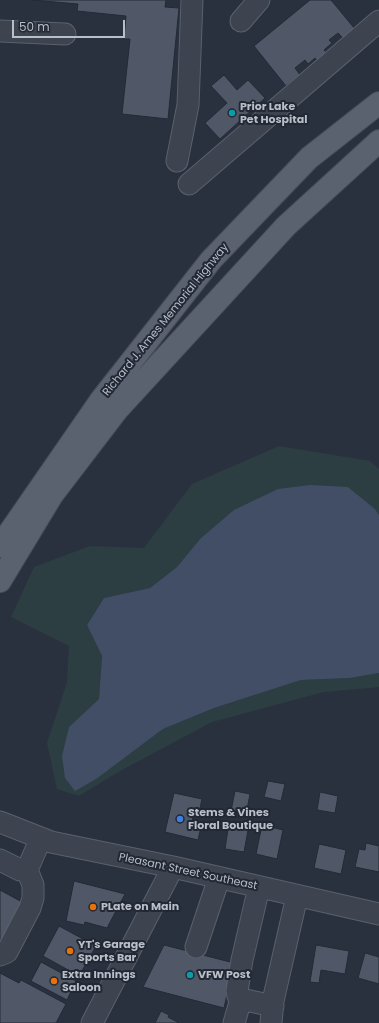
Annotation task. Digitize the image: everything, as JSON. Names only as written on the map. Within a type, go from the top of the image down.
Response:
[{"type":"main road","name":"Richard J. Ames Memorial Highway","points":[[0,546],[101,400],[211,260],[309,158],[379,103]]},
{"type":"main road","name":"Richard J. Ames Memorial Highway","points":[[0,580],[52,495],[117,410],[286,226],[379,141]]},
{"type":"street","points":[[177,161],[188,105],[192,0]]},
{"type":"street","points":[[241,21],[259,0]]},
{"type":"street","points":[[189,184],[379,21]]},
{"type":"street","points":[[0,31],[65,34]]},
{"type":"street","name":"Pleasant Street Southeast","points":[[0,822],[51,842],[172,867],[379,914]]},
{"type":"street","points":[[0,955],[8,952],[30,908],[33,898],[33,885],[27,870],[41,838]]},
{"type":"street","points":[[0,860],[20,870],[27,870]]},
{"type":"street","points":[[92,1023],[172,867]]},
{"type":"street","points":[[196,947],[219,878]]},
{"type":"street","points":[[259,887],[242,960],[237,991],[238,996],[241,999],[272,1015],[297,896]]},
{"type":"street","points":[[234,1023],[241,999]]},
{"type":"shaded area","points":[[279,446],[370,461],[379,469],[379,515],[375,509],[348,487],[200,539],[177,567],[150,588],[104,598],[87,625],[102,656],[99,699],[69,727],[131,753],[163,729],[214,708],[301,680],[350,678],[379,673],[379,687],[324,692],[212,722],[120,771],[79,796],[57,789],[47,743],[67,682],[69,646],[11,617],[34,567],[90,546],[144,548],[192,484]]},
{"type":"water","points":[[310,485],[348,487],[375,509],[379,515],[379,673],[350,678],[301,680],[214,708],[163,729],[96,779],[75,791],[65,778],[62,756],[69,727],[99,699],[102,656],[87,625],[104,598],[150,588],[177,567],[200,539],[234,510],[278,489]]},
{"type":"building","points":[[32,0],[166,0],[165,7],[179,8],[168,119],[122,114],[130,39],[124,39],[126,16],[77,11],[78,4]]},
{"type":"building","points":[[310,0],[331,0],[355,29],[343,38],[338,33],[329,40],[332,43],[324,50],[327,53],[317,60],[315,58],[308,64],[305,60],[295,68],[300,75],[286,86],[254,46]]},
{"type":"building","name":"Prior Lake Pet Hospital","points":[[224,75],[237,90],[248,80],[265,98],[220,139],[205,123],[227,103],[211,86]]},
{"type":"building","points":[[268,781],[285,784],[281,801],[264,797]]},
{"type":"building","points":[[235,791],[250,794],[246,815],[231,811]]},
{"type":"building","points":[[320,792],[338,796],[335,813],[317,810]]},
{"type":"building","name":"Stems & Vines Floral Boutique","points":[[174,793],[202,799],[199,813],[194,812],[191,826],[201,827],[198,840],[165,832]]},
{"type":"building","points":[[229,822],[249,825],[244,852],[225,849]]},
{"type":"building","points":[[262,825],[283,830],[277,859],[256,854]]},
{"type":"building","points":[[366,843],[379,846],[379,872],[355,867],[359,849],[365,850]]},
{"type":"building","points":[[319,844],[346,850],[341,874],[314,868]]},
{"type":"building","name":"PLate on Main","points":[[74,881],[125,894],[107,928],[85,922],[84,925],[66,921]]},
{"type":"building","points":[[0,890],[22,902],[0,944]]},
{"type":"building","name":"YT's Garage Sports Bar","points":[[59,926],[96,946],[79,976],[43,956]]},
{"type":"building","name":"VFW Post","points":[[164,945],[234,963],[224,1008],[143,987]]},
{"type":"building","points":[[316,945],[349,951],[345,974],[321,970],[319,983],[310,982]]},
{"type":"building","points":[[365,953],[379,957],[379,984],[358,978]]},
{"type":"building","name":"Extra Innings Saloon","points":[[41,962],[76,981],[67,1000],[31,981]]},
{"type":"building","points":[[0,973],[19,983],[21,980],[66,1004],[56,1023],[0,1023]]},
{"type":"building","points":[[161,1011],[169,1015],[168,1017],[179,1023],[155,1023]]},
{"type":"place","name":"Prior Lake Pet Hospital","points":[[232,113]]},
{"type":"place","name":"Stems & Vines Floral Boutique","points":[[180,819]]},
{"type":"place","name":"PLate on Main","points":[[93,907]]},
{"type":"place","name":"YT's Garage Sports Bar","points":[[70,951]]},
{"type":"place","name":"VFW Post","points":[[190,975]]},
{"type":"place","name":"Extra Innings Saloon","points":[[54,981]]}]
